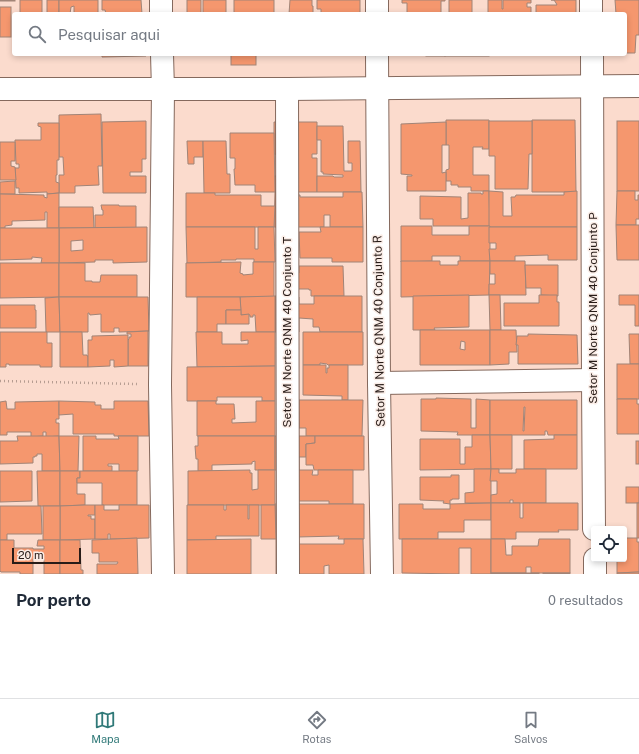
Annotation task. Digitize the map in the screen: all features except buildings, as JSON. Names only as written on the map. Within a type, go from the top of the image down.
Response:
[{"type":"street","points":[[161,0],[161,12]]},
{"type":"street","points":[[377,0],[377,12]]},
{"type":"street","points":[[591,0],[591,12]]},
{"type":"street","points":[[162,56],[160,385],[163,574]]},
{"type":"street","name":"Setor M Norte QNM 40 Conjunto R","points":[[377,56],[382,574]]},
{"type":"street","name":"Setor M Norte QNM 40 Conjunto P","points":[[592,56],[594,526]]},
{"type":"street","points":[[0,89],[377,89],[639,86]]},
{"type":"street","name":"Setor M Norte QNM 40 Conjunto T","points":[[287,89],[288,574]]},
{"type":"street","points":[[379,383],[593,380]]},
{"type":"street","points":[[595,562],[595,574]]},
{"type":"path","points":[[0,381],[160,385]]}]
